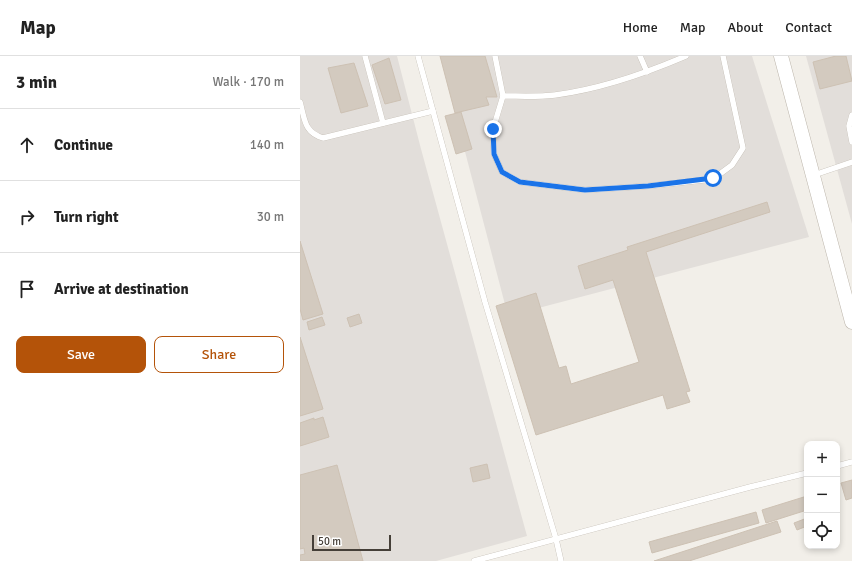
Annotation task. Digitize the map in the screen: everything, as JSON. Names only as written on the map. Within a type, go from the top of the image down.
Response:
[{"type":"street","points":[[781,56],[852,322]]},
{"type":"lane","points":[[365,56],[384,123]]},
{"type":"lane","points":[[418,56],[485,302],[556,539],[561,561]]},
{"type":"lane","points":[[495,56],[503,96],[493,129],[494,154],[502,172],[520,182],[585,190],[648,186],[713,178],[732,165],[743,148],[722,56]]},
{"type":"lane","points":[[640,56],[647,72]]},
{"type":"lane","points":[[503,96],[554,95],[610,84],[647,72],[686,56]]},
{"type":"lane","points":[[300,102],[307,128],[315,136],[323,138],[433,111]]},
{"type":"lane","points":[[852,116],[849,126],[852,142]]},
{"type":"lane","points":[[814,175],[852,162]]},
{"type":"lane","points":[[840,465],[852,462]]},
{"type":"lane","points":[[474,561],[804,474]]},
{"type":"shaded area","points":[[300,56],[397,56],[527,536],[436,561],[300,561]]},
{"type":"shaded area","points":[[440,56],[752,56],[809,237],[508,316]]},
{"type":"shaded area","points":[[806,56],[852,56],[852,224]]},
{"type":"building","points":[[440,56],[485,56],[497,97],[486,97],[489,105],[455,113]]},
{"type":"building","points":[[836,56],[846,56],[852,81],[820,89],[813,62]]},
{"type":"building","points":[[389,58],[401,100],[385,104],[372,65]]},
{"type":"building","points":[[354,63],[368,106],[341,113],[328,68]]},
{"type":"building","points":[[461,112],[472,149],[456,154],[445,116]]},
{"type":"building","points":[[767,202],[770,212],[646,252],[690,391],[686,392],[690,402],[667,409],[663,395],[536,435],[496,306],[536,293],[559,368],[566,366],[571,384],[639,362],[613,280],[585,289],[578,266],[628,250],[627,247]]},
{"type":"building","points":[[300,241],[323,314],[303,320],[300,309]]},
{"type":"building","points":[[359,314],[362,323],[350,327],[347,318]]},
{"type":"building","points":[[322,317],[325,325],[309,330],[307,322]]},
{"type":"building","points":[[300,337],[323,409],[300,416]]},
{"type":"building","points":[[323,417],[329,437],[300,446],[300,423],[314,418],[314,420]]},
{"type":"building","points":[[487,464],[490,478],[473,482],[470,468]]},
{"type":"building","points":[[337,465],[363,561],[300,561],[300,555],[305,554],[304,548],[300,549],[300,475]]},
{"type":"building","points":[[852,480],[852,498],[846,500],[841,483]]},
{"type":"building","points":[[804,497],[804,511],[766,523],[762,510]]},
{"type":"building","points":[[756,512],[759,523],[652,553],[649,542]]},
{"type":"building","points":[[804,519],[804,527],[797,530],[794,523]]},
{"type":"building","points":[[777,521],[781,532],[689,561],[654,561]]},
{"type":"route","points":[[493,129],[494,154],[502,172],[520,182],[585,190],[648,186],[713,178]]}]
